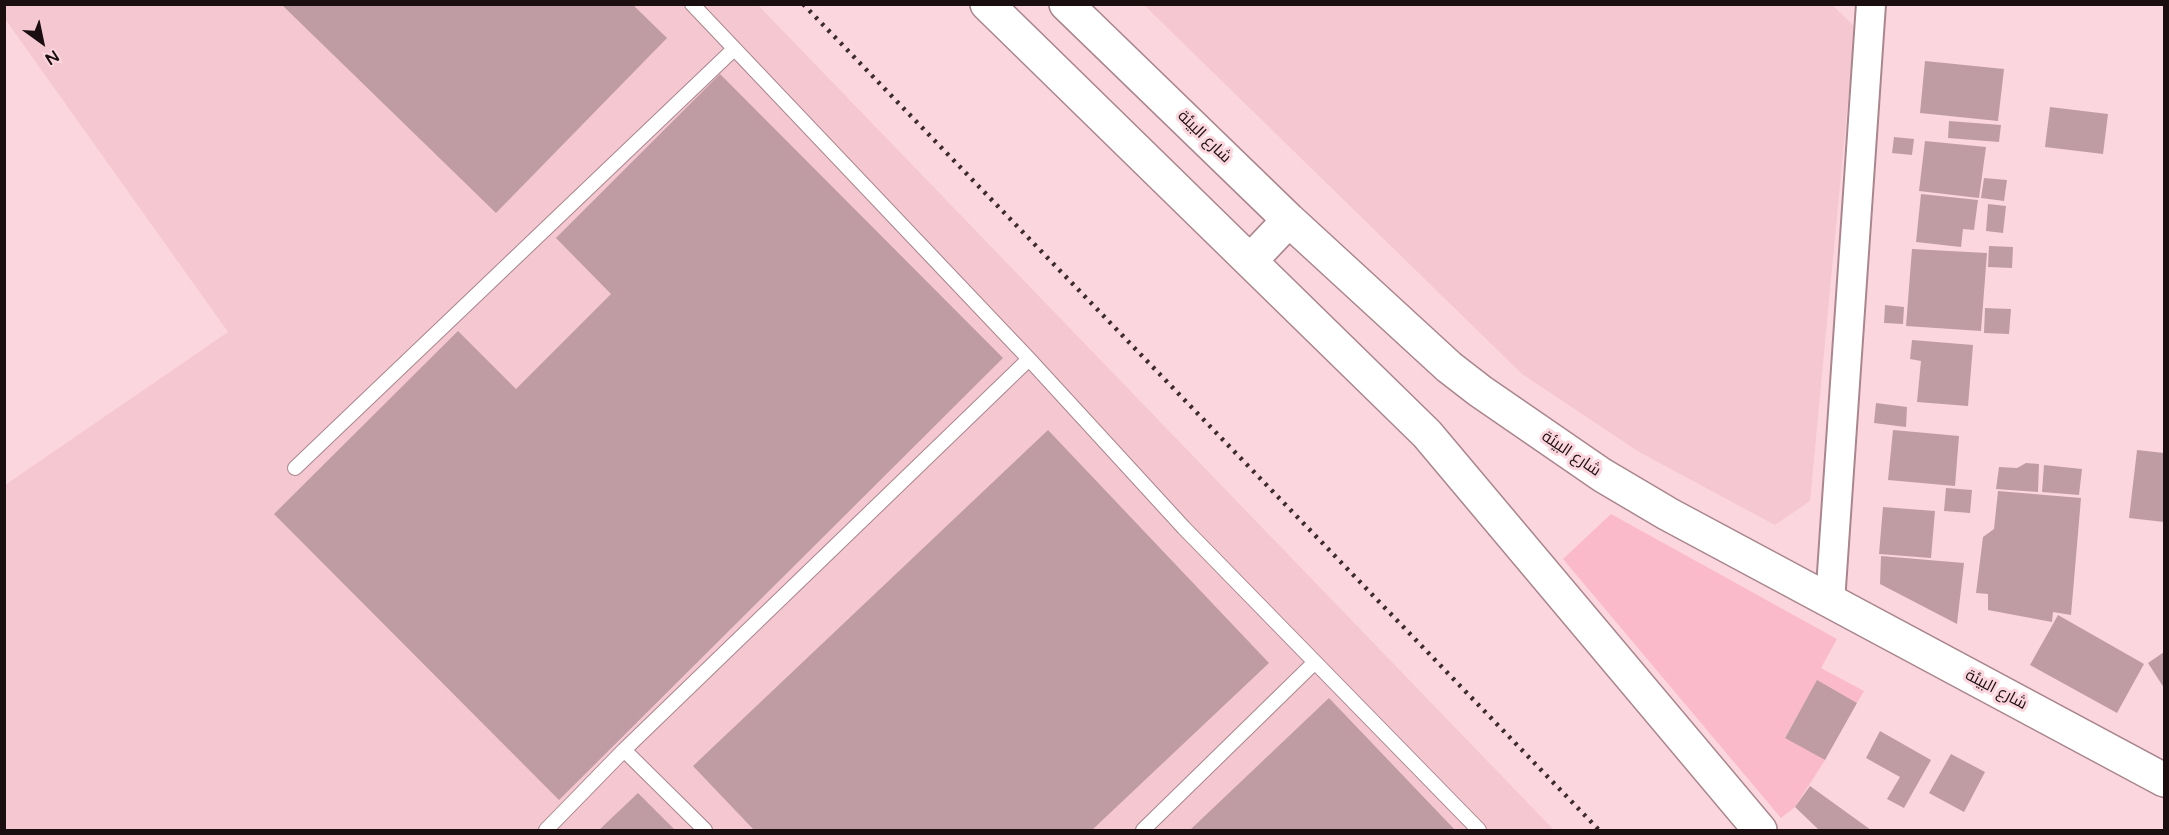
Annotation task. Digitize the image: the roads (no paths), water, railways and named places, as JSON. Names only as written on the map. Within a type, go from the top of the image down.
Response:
[{"type":"main road","points":[[987,4],[1426,434],[1760,831]]},
{"type":"main road","name":"شارع البيئة","points":[[1066,4],[1289,220],[1449,367],[1480,391],[1602,475],[1668,514],[2164,780]]},
{"type":"main road","points":[[1250,261],[1289,220]]},
{"type":"street","points":[[1830,602],[1871,4]]},
{"type":"lane","points":[[692,4],[1029,359],[1184,528],[1479,831]]},
{"type":"lane","points":[[295,468],[734,49]]},
{"type":"lane","points":[[546,831],[624,750],[1029,359]]},
{"type":"lane","points":[[1143,831],[1315,662]]},
{"type":"lane","points":[[624,750],[705,831]]},
{"type":"railway","points":[[803,4],[1599,830]]}]
